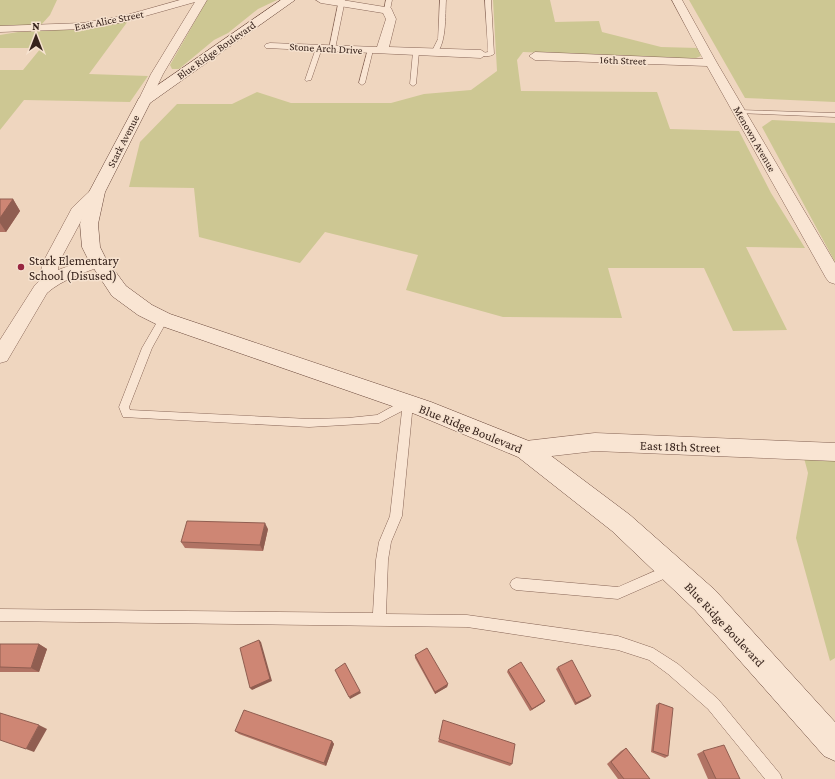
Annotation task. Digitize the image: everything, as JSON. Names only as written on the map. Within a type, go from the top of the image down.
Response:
[{"type":"main road","name":"Blue Ridge Boulevard","points":[[144,101],[289,0]]},
{"type":"main road","name":"Stark Avenue","points":[[97,192],[144,101]]},
{"type":"main road","name":"Blue Ridge Boulevard","points":[[97,192],[89,224],[92,247],[98,261],[119,291],[145,310],[163,319],[408,403],[526,450],[620,523],[705,600],[835,745]]},
{"type":"street","name":"East Alice Street","points":[[0,29],[83,26],[124,19],[192,0]]},
{"type":"street","name":"Stark Avenue","points":[[144,101],[156,74],[202,0]]},
{"type":"street","name":"Stone Arch Drive","points":[[321,0],[388,5],[391,19],[382,51]]},
{"type":"street","name":"Menown Avenue","points":[[677,0],[711,63],[835,278]]},
{"type":"street","name":"Stone Arch Drive","points":[[270,46],[481,54]]},
{"type":"street","name":"16th Street","points":[[535,56],[711,63]]},
{"type":"street","name":"Stark Avenue","points":[[49,282],[50,264],[80,208],[97,192]]},
{"type":"street","points":[[0,356],[41,289],[49,282],[98,261]]},
{"type":"street","name":"East 18th Street","points":[[526,450],[595,442],[835,452]]},
{"type":"lane","points":[[434,52],[441,38],[443,0]]},
{"type":"lane","points":[[481,54],[490,54],[488,0]]},
{"type":"lane","points":[[332,49],[340,1]]},
{"type":"lane","points":[[308,80],[319,48]]},
{"type":"lane","points":[[362,83],[370,50]]},
{"type":"lane","points":[[413,84],[416,52]]},
{"type":"lane","points":[[739,112],[835,115]]},
{"type":"lane","points":[[163,319],[147,348],[124,407],[127,414],[309,423],[348,422],[379,419],[408,403]]},
{"type":"lane","points":[[378,620],[382,560],[385,542],[396,516],[408,403]]},
{"type":"lane","points":[[516,584],[618,593],[671,569]]},
{"type":"lane","points":[[0,615],[467,621],[618,644],[653,655],[673,668],[713,704],[775,779]]},
{"type":"shaded area","points":[[0,0],[57,0],[50,15],[41,25],[0,26]]},
{"type":"shaded area","points":[[207,0],[277,0],[258,9],[228,33],[214,40],[179,69],[172,69],[170,65]]},
{"type":"shaded area","points":[[493,0],[550,0],[555,22],[599,21],[602,32],[661,47],[698,48],[701,56],[688,59],[523,52],[517,60],[521,91],[657,92],[670,129],[739,131],[771,193],[805,248],[746,247],[787,330],[733,331],[704,268],[608,268],[622,318],[503,317],[406,290],[418,255],[325,232],[300,263],[199,237],[194,188],[129,187],[140,142],[177,104],[232,104],[257,92],[291,103],[391,103],[424,94],[471,90],[497,71]]},
{"type":"shaded area","points":[[689,0],[835,0],[835,102],[745,98]]},
{"type":"shaded area","points":[[128,21],[89,74],[148,76],[130,102],[24,100],[0,130],[0,70],[23,70],[41,48],[0,48],[0,35],[18,32],[96,28]]},
{"type":"shaded area","points":[[772,120],[835,123],[835,262],[762,127]]},
{"type":"shaded area","points":[[804,458],[835,460],[835,658],[830,661],[796,538],[808,473]]},
{"type":"building","points":[[0,199],[13,199],[0,218]]},
{"type":"building","points":[[187,521],[265,523],[260,545],[181,542]]},
{"type":"building","points":[[259,640],[270,679],[250,688],[240,648]]},
{"type":"building","points":[[0,644],[39,644],[31,668],[0,667]]},
{"type":"building","points":[[427,648],[448,684],[435,692],[415,655]]},
{"type":"building","points":[[572,660],[591,696],[576,703],[558,667]]},
{"type":"building","points":[[521,662],[545,701],[532,709],[508,670]]},
{"type":"building","points":[[345,663],[360,691],[349,697],[335,670]]},
{"type":"building","points":[[659,703],[673,708],[668,756],[653,751]]},
{"type":"building","points":[[244,710],[332,741],[324,763],[235,731]]},
{"type":"building","points":[[0,713],[39,725],[26,749],[0,740]]},
{"type":"building","points":[[443,720],[515,744],[512,764],[439,739]]},
{"type":"building","points":[[724,745],[740,779],[716,779],[703,751]]},
{"type":"building","points":[[626,748],[650,779],[624,779],[611,762]]},
{"type":"place","name":"Stark Elementary School (Disused)","points":[[21,267]]}]
